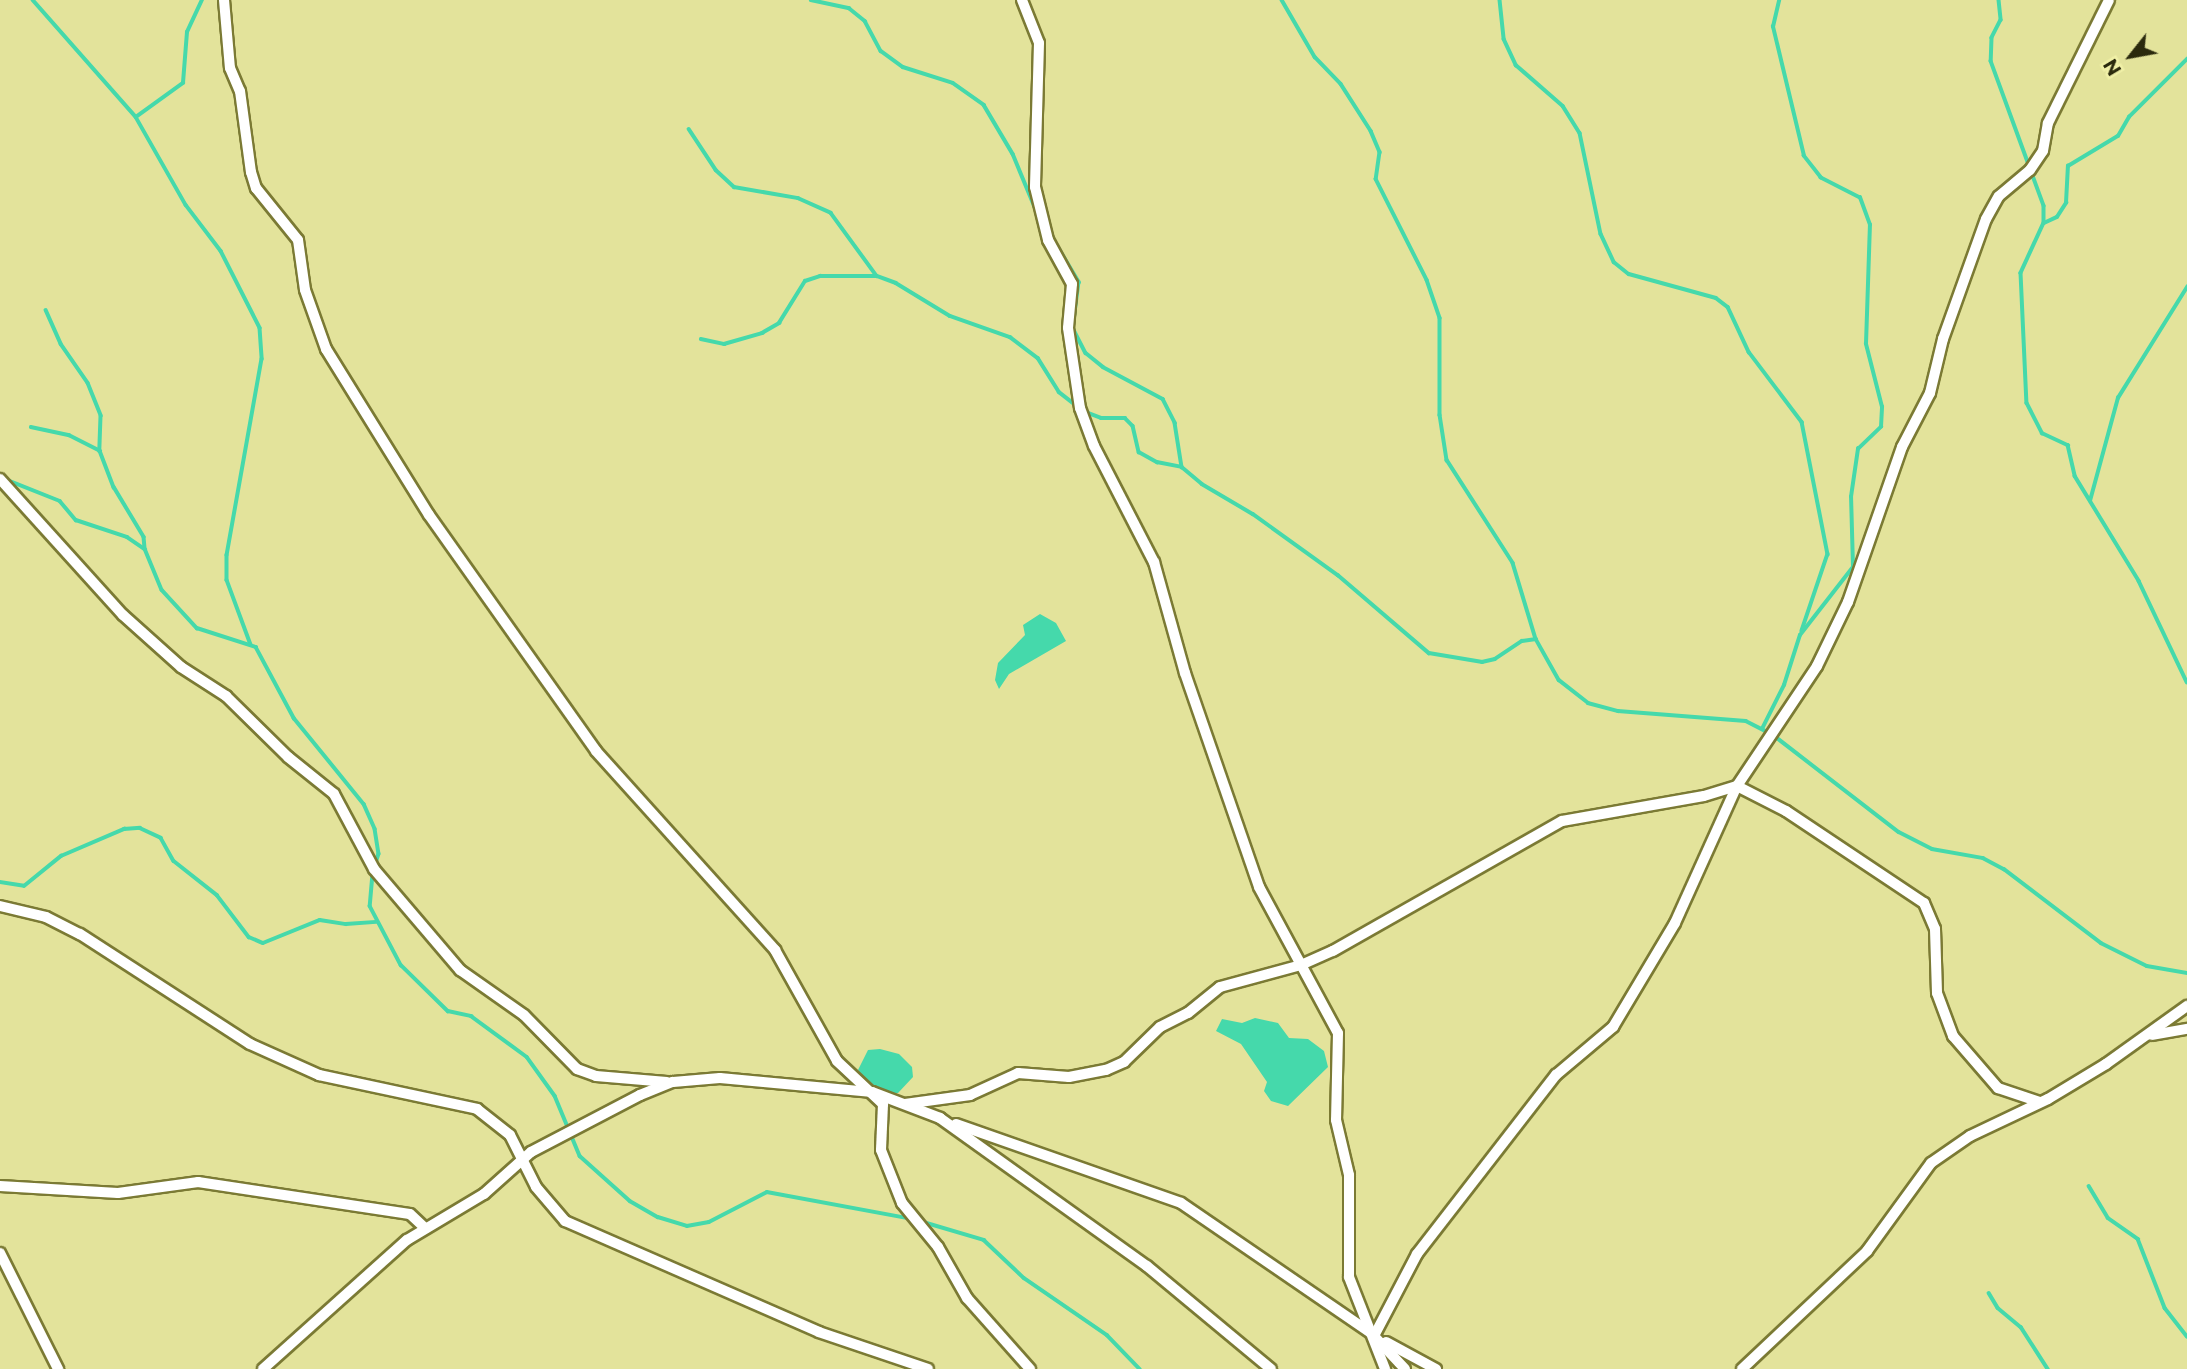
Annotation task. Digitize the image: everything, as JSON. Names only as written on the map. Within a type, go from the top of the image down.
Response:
[{"type":"street","points":[[224,0],[230,68],[240,91],[251,172],[256,188],[298,240],[305,290],[326,349],[429,515],[596,751],[775,950],[837,1061],[876,1094],[885,1110],[881,1150],[902,1203],[938,1247],[967,1298],[1030,1369]]},
{"type":"street","points":[[1022,0],[1039,43],[1035,187],[1048,240],[1072,284],[1068,328],[1085,427],[1154,562],[1185,673],[1259,887],[1338,1033],[1336,1120],[1349,1175],[1349,1277],[1352,1295],[1374,1336],[1385,1369]]},
{"type":"street","points":[[1374,1336],[1416,1254],[1455,1200],[1556,1075],[1613,1027],[1675,923],[1737,786],[1817,666],[1848,602],[1902,447],[1930,393],[1943,338],[1986,219],[1999,196],[2030,170],[2043,151],[2048,123],[2109,0]]},
{"type":"street","points":[[0,480],[123,615],[181,667],[226,696],[288,757],[334,794],[374,869],[460,970],[524,1015],[577,1069],[596,1076],[673,1083],[720,1078],[876,1094],[905,1104],[1181,1203],[1374,1336],[1436,1369]]},
{"type":"street","points":[[905,1104],[960,1098],[1018,1073],[1069,1077],[1106,1070],[1124,1062],[1160,1027],[1188,1013],[1220,987],[1301,965],[1516,851],[1562,821],[1704,796],[1737,786],[1786,811],[1924,904],[1935,929],[1937,993],[1953,1036],[1998,1088],[2040,1102]]},
{"type":"street","points":[[0,906],[46,917],[80,934],[250,1044],[319,1075],[477,1109],[510,1135],[525,1157],[550,1207],[589,1234],[819,1332],[928,1369]]},
{"type":"street","points":[[1742,1369],[1867,1251],[1931,1163],[1970,1136],[2040,1102],[2139,1040],[2187,1006]]},
{"type":"street","points":[[2139,1040],[2166,1030],[2187,1029]]},
{"type":"street","points":[[263,1369],[425,1228],[484,1194],[525,1157],[597,1115],[673,1083]]},
{"type":"street","points":[[940,1118],[1147,1266],[1270,1369]]},
{"type":"street","points":[[0,1186],[118,1193],[198,1182],[410,1214],[425,1228]]},
{"type":"street","points":[[0,1253],[58,1369]]},
{"type":"street","points":[[1374,1336],[1405,1369]]},
{"type":"shaded area","points":[[1040,614],[1056,623],[1066,641],[1009,674],[999,689],[995,680],[998,663],[1025,635],[1023,625]]},
{"type":"shaded area","points":[[1255,1018],[1278,1023],[1289,1038],[1308,1039],[1324,1051],[1328,1067],[1288,1106],[1271,1101],[1264,1091],[1267,1082],[1241,1044],[1216,1031],[1222,1019],[1242,1023]]},
{"type":"shaded area","points":[[880,1049],[899,1054],[912,1067],[913,1077],[898,1093],[886,1093],[865,1080],[858,1070],[868,1050]]},
{"type":"waterway","points":[[33,0],[136,117],[186,205],[221,251],[260,328],[262,359],[227,555],[227,580],[251,645]]},
{"type":"waterway","points":[[136,117],[183,83],[187,32],[202,0]]},
{"type":"waterway","points":[[811,0],[849,8],[865,21],[881,51],[903,67],[953,83],[984,105],[1013,154],[1035,207]]},
{"type":"waterway","points":[[1282,0],[1315,57],[1341,84],[1371,131],[1380,152],[1376,179],[1427,280],[1440,318],[1440,415],[1447,460],[1513,563],[1536,639],[1559,680],[1588,703],[1618,711],[1746,721],[1772,734],[1899,832],[1932,849],[1983,858],[2004,869],[2101,943],[2147,966],[2187,973]]},
{"type":"waterway","points":[[1500,0],[1504,39],[1516,65],[1563,106],[1580,133],[1601,234],[1614,262],[1629,274],[1716,298],[1728,307],[1749,352],[1802,422],[1828,554],[1802,631]]},
{"type":"waterway","points":[[1762,729],[1784,685],[1800,635],[1853,567],[1851,497],[1858,449],[1881,427],[1882,407],[1866,344],[1870,225],[1860,198],[1821,178],[1804,156],[1773,27],[1779,0]]},
{"type":"waterway","points":[[1999,0],[2001,20],[1992,38],[1991,61],[2044,206],[2044,223],[2021,273],[2027,403],[2042,433],[2068,445],[2075,476],[2139,581],[2187,682]]},
{"type":"waterway","points":[[2044,223],[2057,217],[2066,203],[2068,166],[2118,136],[2129,117],[2187,59]]},
{"type":"waterway","points":[[689,129],[716,170],[734,187],[798,198],[831,213],[877,276],[896,283],[950,316],[1010,337],[1038,358],[1059,392],[1077,406]]},
{"type":"waterway","points":[[1051,235],[1079,282],[1073,328],[1086,353],[1103,367],[1163,399],[1175,423],[1182,467],[1202,484],[1253,514],[1338,575],[1429,653],[1482,662],[1495,659],[1522,641],[1536,639]]},
{"type":"waterway","points":[[701,339],[724,344],[762,333],[779,323],[805,281],[820,276],[875,276]]},
{"type":"waterway","points":[[2090,501],[2118,398],[2187,287]]},
{"type":"waterway","points":[[46,310],[61,344],[88,383],[101,416],[100,451],[114,487],[144,537],[145,548]]},
{"type":"waterway","points":[[1083,411],[1101,418],[1125,418],[1133,426],[1139,452],[1157,462],[1182,467]]},
{"type":"waterway","points":[[31,427],[69,435],[100,451]]},
{"type":"waterway","points":[[2,478],[60,501],[76,520],[127,537],[145,549],[162,590],[197,628],[256,647],[294,718],[364,804],[375,829],[379,854],[375,866]]},
{"type":"waterway","points":[[0,882],[24,886],[61,856],[124,829],[140,828],[161,838],[174,861],[217,895],[249,937],[263,943],[320,920],[346,924],[376,922]]},
{"type":"waterway","points":[[373,874],[370,906],[401,965],[448,1011],[471,1016],[527,1057],[555,1096],[580,1156],[630,1201],[658,1217],[687,1226],[709,1222],[767,1192],[912,1219]]},
{"type":"waterway","points":[[2089,1186],[2108,1218],[2138,1239],[2165,1308],[2187,1336]]},
{"type":"waterway","points":[[920,1221],[984,1240],[1024,1278],[1107,1335],[1140,1369]]},
{"type":"waterway","points":[[1989,1293],[1998,1308],[2021,1327],[2048,1369]]}]
